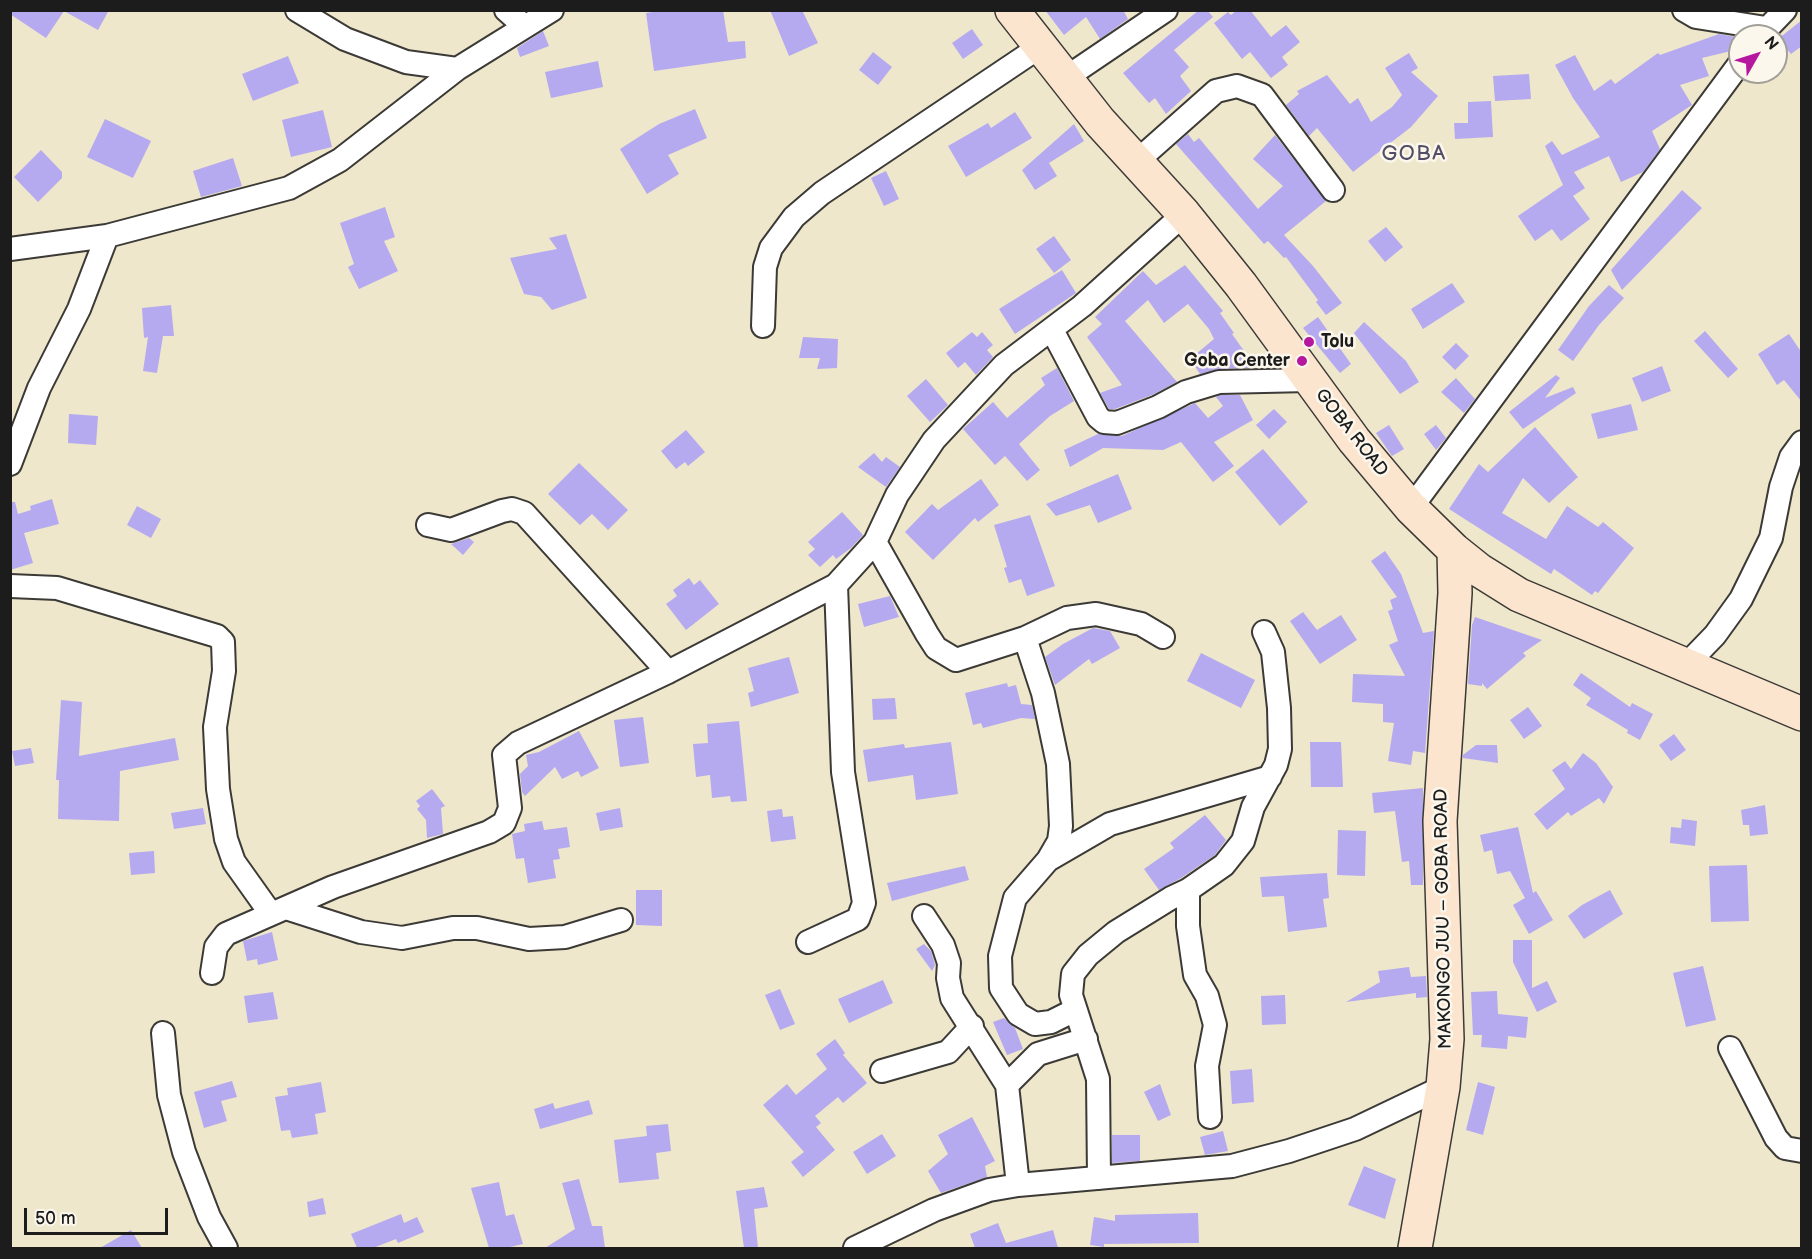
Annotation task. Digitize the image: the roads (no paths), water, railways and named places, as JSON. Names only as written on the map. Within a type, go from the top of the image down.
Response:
[{"type":"street","points":[[297,10],[345,39],[406,62],[456,69]]},
{"type":"street","points":[[506,10],[524,26]]},
{"type":"street","points":[[10,249],[107,236],[289,188],[340,160],[456,69],[552,10]]},
{"type":"street","name":"GOBA ROAD","points":[[1012,10],[1067,77],[1100,122],[1184,214],[1241,285],[1354,440],[1411,508],[1454,550],[1479,570],[1519,595],[1802,714]]},
{"type":"street","points":[[1067,77],[1166,10]]},
{"type":"street","points":[[1684,10],[1696,16],[1730,24]]},
{"type":"street","points":[[1771,24],[1785,10]]},
{"type":"street","points":[[763,326],[765,267],[771,248],[794,217],[822,194],[1041,46]]},
{"type":"street","points":[[1411,508],[1728,79]]},
{"type":"street","points":[[1136,162],[1216,91],[1237,86],[1262,95],[1333,190]]},
{"type":"street","points":[[212,973],[216,947],[226,934],[333,887],[489,832],[504,823],[510,808],[504,755],[518,743],[668,672],[836,585],[875,542],[897,495],[933,440],[1004,365],[1052,330],[1184,214]]},
{"type":"street","points":[[10,464],[39,388],[79,309],[107,236]]},
{"type":"street","points":[[1052,330],[1098,417],[1104,422],[1117,423],[1158,407],[1186,392],[1219,382],[1309,380]]},
{"type":"street","points":[[1686,665],[1715,635],[1741,599],[1772,538],[1781,488],[1791,458],[1802,442]]},
{"type":"street","points":[[428,525],[451,530],[512,509],[524,513],[668,672]]},
{"type":"street","points":[[875,542],[927,634],[946,656],[956,660],[1025,638],[1067,618],[1096,614],[1141,624],[1163,637]]},
{"type":"street","name":"MAKONGO JUU – GOBA ROAD","points":[[1415,1248],[1443,1087],[1447,1039],[1440,821],[1455,593],[1454,550]]},
{"type":"street","points":[[808,942],[858,919],[864,903],[843,772],[836,585]]},
{"type":"street","points":[[10,586],[57,588],[217,636],[223,642],[224,671],[215,728],[218,789],[226,839],[244,879],[279,911],[361,932],[402,938],[453,928],[477,928],[529,939],[565,937],[621,920]]},
{"type":"street","points":[[1099,1178],[1098,1080],[1071,995],[1073,974],[1088,955],[1116,932],[1188,890],[1224,865],[1243,841],[1253,807],[1270,777],[1280,749],[1280,708],[1273,652],[1264,632]]},
{"type":"street","points":[[1025,638],[1043,693],[1058,764],[1061,826],[1059,841],[1048,860],[1015,898],[1000,956],[1001,988],[1018,1014],[1035,1024],[1052,1022],[1075,1010]]},
{"type":"street","points":[[1048,860],[1110,824],[1270,777]]},
{"type":"street","points":[[1188,890],[1188,926],[1195,975],[1207,996],[1215,1025],[1207,1066],[1210,1117]]},
{"type":"street","points":[[924,916],[943,945],[949,963],[948,978],[952,998],[972,1026],[1007,1085],[1018,1185]]},
{"type":"street","points":[[882,1071],[948,1052],[972,1026]]},
{"type":"street","points":[[163,1032],[169,1095],[184,1152],[209,1217],[226,1248]]},
{"type":"street","points":[[1007,1085],[1038,1054],[1086,1039]]},
{"type":"street","points":[[1730,1048],[1776,1138],[1785,1148],[1802,1151]]},
{"type":"street","points":[[855,1248],[934,1210],[969,1197],[1018,1185],[1243,1163],[1321,1142],[1443,1087]]},
{"type":"place","name":"Tolu","points":[[1309,342]]},
{"type":"place","name":"Goba Center","points":[[1302,361]]},
{"type":"district","name":"GOBA","points":[[1414,155]]}]
